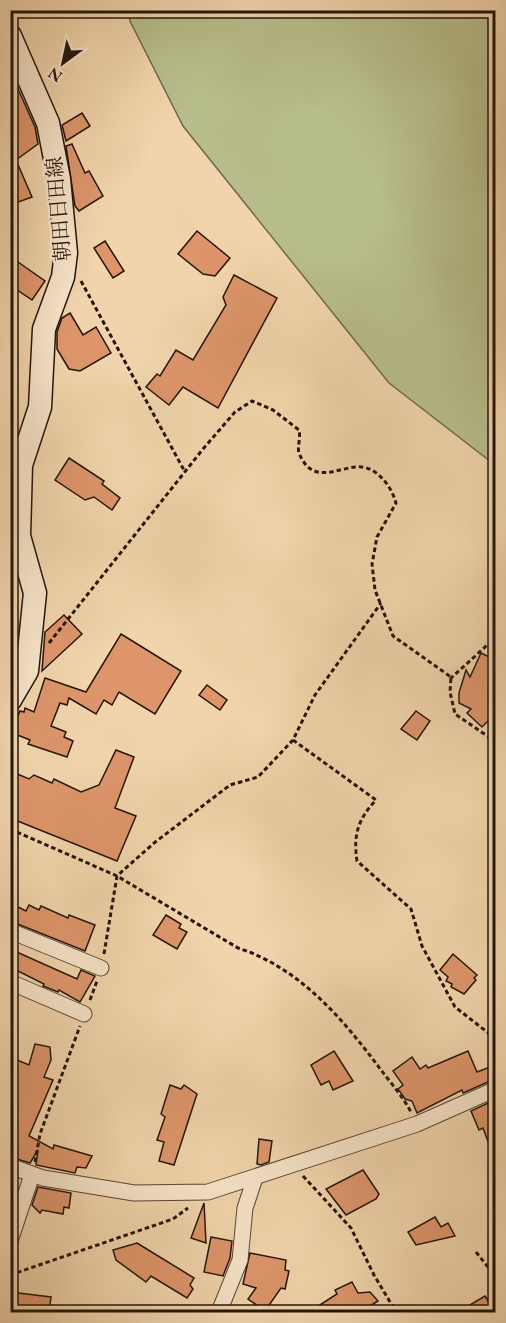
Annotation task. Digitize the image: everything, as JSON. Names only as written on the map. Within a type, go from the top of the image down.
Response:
[{"type":"main road","name":"朝田日田線","points":[[10,36],[48,123],[59,179],[66,253],[63,277],[44,329],[39,407],[21,465],[18,508],[20,536],[36,593],[27,670],[10,700]]},
{"type":"street","points":[[10,931],[101,968]]},
{"type":"street","points":[[10,982],[84,1014]]},
{"type":"street","points":[[10,1166],[32,1175],[134,1193],[208,1192],[417,1124],[495,1089]]},
{"type":"street","points":[[10,1241],[32,1175]]},
{"type":"street","points":[[219,1312],[240,1260],[245,1208],[255,1178]]},
{"type":"path","points":[[66,253],[185,472]]},
{"type":"path","points":[[27,670],[235,412],[252,401],[273,410],[298,430],[298,452],[311,467],[326,475],[362,467],[380,475],[396,503],[377,537],[372,564],[375,590],[393,636],[439,668],[450,679],[450,692],[455,714],[495,742]]},
{"type":"path","points":[[117,876],[154,843],[230,785],[258,777],[293,740],[315,695],[381,602]]},
{"type":"path","points":[[450,679],[495,637]]},
{"type":"path","points":[[293,740],[376,800],[364,813],[356,829],[357,861],[411,909],[423,946],[455,1007],[495,1038]]},
{"type":"path","points":[[10,829],[117,876],[238,948],[260,955],[316,993],[361,1043],[408,1106],[417,1124]]},
{"type":"path","points":[[294,1165],[351,1228],[374,1275],[396,1312]]},
{"type":"path","points":[[10,1275],[172,1219],[189,1207],[195,1193]]},
{"type":"path","points":[[476,1252],[495,1277]]},
{"type":"green space","points":[[128,11],[495,11],[495,465],[389,383],[183,126],[130,21]]},
{"type":"building","points":[[10,71],[35,127],[38,144],[16,160],[32,197],[10,205]]},
{"type":"building","points":[[82,113],[90,126],[66,141],[62,125]]},
{"type":"building","points":[[72,144],[85,173],[89,171],[103,196],[79,211],[75,206],[66,146]]},
{"type":"building","points":[[197,231],[230,258],[215,276],[203,274],[178,254]]},
{"type":"building","points":[[105,241],[124,271],[113,278],[94,248]]},
{"type":"building","points":[[18,262],[45,281],[32,300],[10,285],[10,272]]},
{"type":"building","points":[[234,275],[277,298],[218,408],[183,387],[169,405],[146,387],[157,374],[160,376],[176,350],[193,360],[226,305],[223,297]]},
{"type":"building","points":[[70,313],[83,335],[96,327],[111,353],[80,371],[69,369],[57,349],[57,332],[62,318]]},
{"type":"building","points":[[69,458],[104,481],[102,484],[120,498],[112,510],[94,497],[85,500],[55,480]]},
{"type":"building","points":[[64,615],[82,634],[42,671],[45,632]]},
{"type":"building","points":[[121,634],[181,671],[155,714],[119,692],[112,705],[104,700],[96,714],[69,698],[67,705],[60,703],[51,726],[66,732],[64,737],[73,741],[67,757],[28,744],[30,740],[15,734],[17,729],[13,728],[20,711],[24,712],[25,708],[34,712],[45,678],[86,692]]},
{"type":"building","points":[[481,653],[495,660],[495,714],[482,727],[467,713],[471,709],[459,703],[459,693],[466,670],[470,677]]},
{"type":"building","points":[[207,685],[227,700],[220,710],[199,695]]},
{"type":"building","points":[[416,711],[430,721],[417,740],[401,729]]},
{"type":"building","points":[[116,750],[134,757],[115,808],[136,816],[117,861],[10,818],[10,771],[29,779],[34,775],[52,783],[54,779],[81,792],[99,785]]},
{"type":"building","points":[[10,903],[26,911],[29,905],[39,910],[41,906],[68,918],[69,915],[95,925],[85,951],[10,921]]},
{"type":"building","points":[[166,915],[181,924],[179,928],[187,932],[177,949],[153,935]]},
{"type":"building","points":[[10,949],[77,979],[81,970],[95,976],[80,1002],[59,990],[58,992],[43,986],[44,984],[10,967]]},
{"type":"building","points":[[453,954],[477,975],[474,978],[476,980],[464,994],[451,987],[452,984],[446,981],[448,977],[440,970]]},
{"type":"building","points":[[35,1044],[50,1047],[51,1060],[44,1077],[53,1080],[29,1136],[53,1149],[54,1145],[92,1156],[86,1168],[77,1167],[75,1173],[36,1165],[38,1150],[30,1163],[10,1157],[10,1076],[17,1060],[29,1065]]},
{"type":"building","points":[[334,1051],[353,1081],[333,1090],[329,1081],[321,1085],[311,1065]]},
{"type":"building","points":[[468,1051],[477,1072],[495,1065],[495,1079],[463,1093],[462,1090],[417,1113],[412,1101],[405,1099],[398,1089],[403,1085],[393,1071],[412,1057],[420,1069],[426,1065],[428,1068]]},
{"type":"building","points":[[170,1085],[181,1089],[184,1085],[197,1094],[174,1165],[159,1161],[164,1142],[157,1140],[165,1117],[161,1114]]},
{"type":"building","points":[[488,1103],[495,1122],[494,1158],[483,1128],[479,1130],[471,1111]]},
{"type":"building","points":[[259,1139],[272,1141],[269,1162],[261,1165],[257,1164]]},
{"type":"building","points":[[363,1170],[379,1194],[376,1199],[346,1215],[326,1189]]},
{"type":"building","points":[[38,1187],[71,1193],[69,1208],[64,1207],[63,1214],[42,1210],[40,1213],[32,1205]]},
{"type":"building","points":[[204,1203],[206,1243],[191,1238]]},
{"type":"building","points":[[435,1217],[441,1227],[448,1223],[455,1236],[416,1245],[408,1232]]},
{"type":"building","points":[[211,1237],[232,1241],[230,1258],[223,1276],[204,1272]]},
{"type":"building","points":[[137,1243],[194,1278],[190,1285],[193,1289],[187,1298],[151,1276],[146,1282],[116,1260],[113,1250]]},
{"type":"building","points":[[250,1253],[286,1260],[285,1270],[289,1271],[285,1289],[281,1288],[265,1311],[248,1299],[256,1288],[243,1284]]},
{"type":"building","points":[[352,1282],[358,1293],[370,1292],[378,1301],[360,1312],[309,1312],[337,1294],[335,1290]]},
{"type":"building","points":[[10,1292],[51,1297],[49,1312],[10,1312]]},
{"type":"building","points":[[485,1296],[495,1312],[458,1312]]}]
